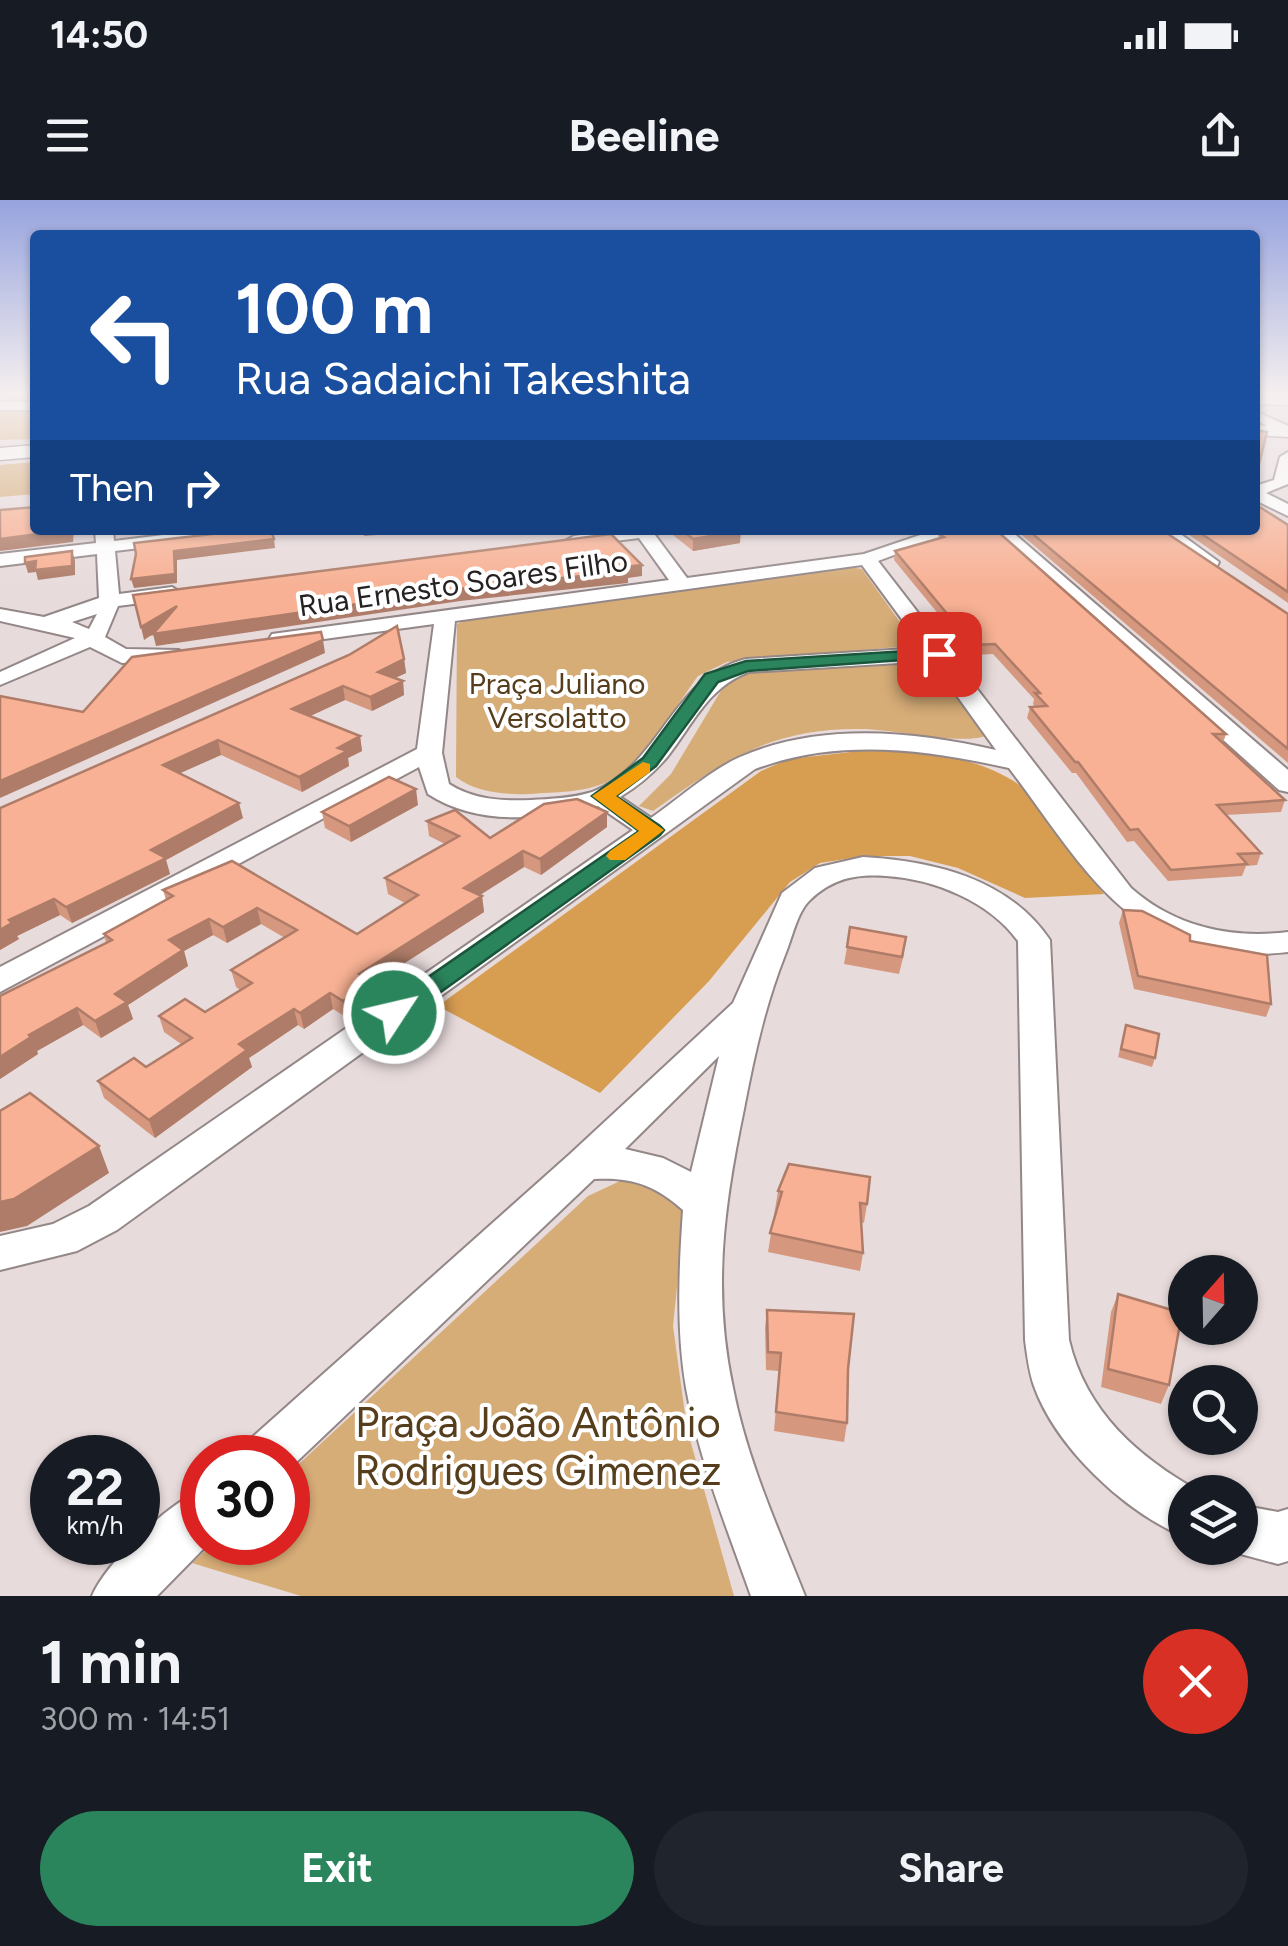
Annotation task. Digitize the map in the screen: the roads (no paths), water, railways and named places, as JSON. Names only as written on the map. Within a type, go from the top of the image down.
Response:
[{"type":"street","points":[[1260,490],[1281,483],[1287,458]]},
{"type":"street","points":[[1260,495],[1288,511]]},
{"type":"street","points":[[0,560],[105,538],[159,535]]},
{"type":"street","points":[[544,544],[615,535]]},
{"type":"street","points":[[650,535],[681,583]]},
{"type":"street","name":"Rua Ernesto Soares Filho","points":[[254,643],[354,645],[399,641],[681,583],[867,560],[938,535]]},
{"type":"street","points":[[1005,535],[1288,784]]},
{"type":"street","points":[[1170,535],[1225,572]]},
{"type":"street","points":[[1,680],[84,633],[104,629],[110,601],[105,538]]},
{"type":"street","points":[[867,560],[1016,762],[1126,900],[1168,925],[1233,944],[1262,947],[1288,942]]},
{"type":"street","points":[[32,621],[78,615],[110,601],[189,591]]},
{"type":"street","points":[[0,615],[84,633],[122,656],[148,658],[197,652]]},
{"type":"street","points":[[443,630],[429,753],[436,785],[445,796],[456,800],[515,808],[583,803],[602,796],[650,762],[712,678],[726,671],[746,666],[939,654]]},
{"type":"street","points":[[0,1253],[62,1239],[104,1218],[746,764],[778,750],[854,740],[903,742],[1016,762]]},
{"type":"street","points":[[0,981],[429,753]]},
{"type":"street","points":[[365,784],[400,780],[436,785]]},
{"type":"street","points":[[602,796],[653,830]]},
{"type":"street","points":[[778,1596],[730,1469],[709,1386],[698,1292],[704,1204],[747,1009],[793,899],[825,874],[863,866],[913,869],[954,880],[1018,919],[1034,940],[1047,1340],[1056,1384],[1088,1432],[1136,1483],[1168,1502]]},
{"type":"street","points":[[290,1435],[584,1166],[747,1009]]},
{"type":"street","points":[[584,1166],[624,1162],[656,1168],[704,1204]]},
{"type":"street","points":[[1258,1534],[1278,1538],[1288,1535]]},
{"type":"street","points":[[131,1583],[180,1536]]},
{"type":"park label","name":"Praça Juliano Versolatto","points":[[557,700]]},
{"type":"park label","name":"Praça João Antônio Rodrigues Gimenez","points":[[538,1446]]}]
